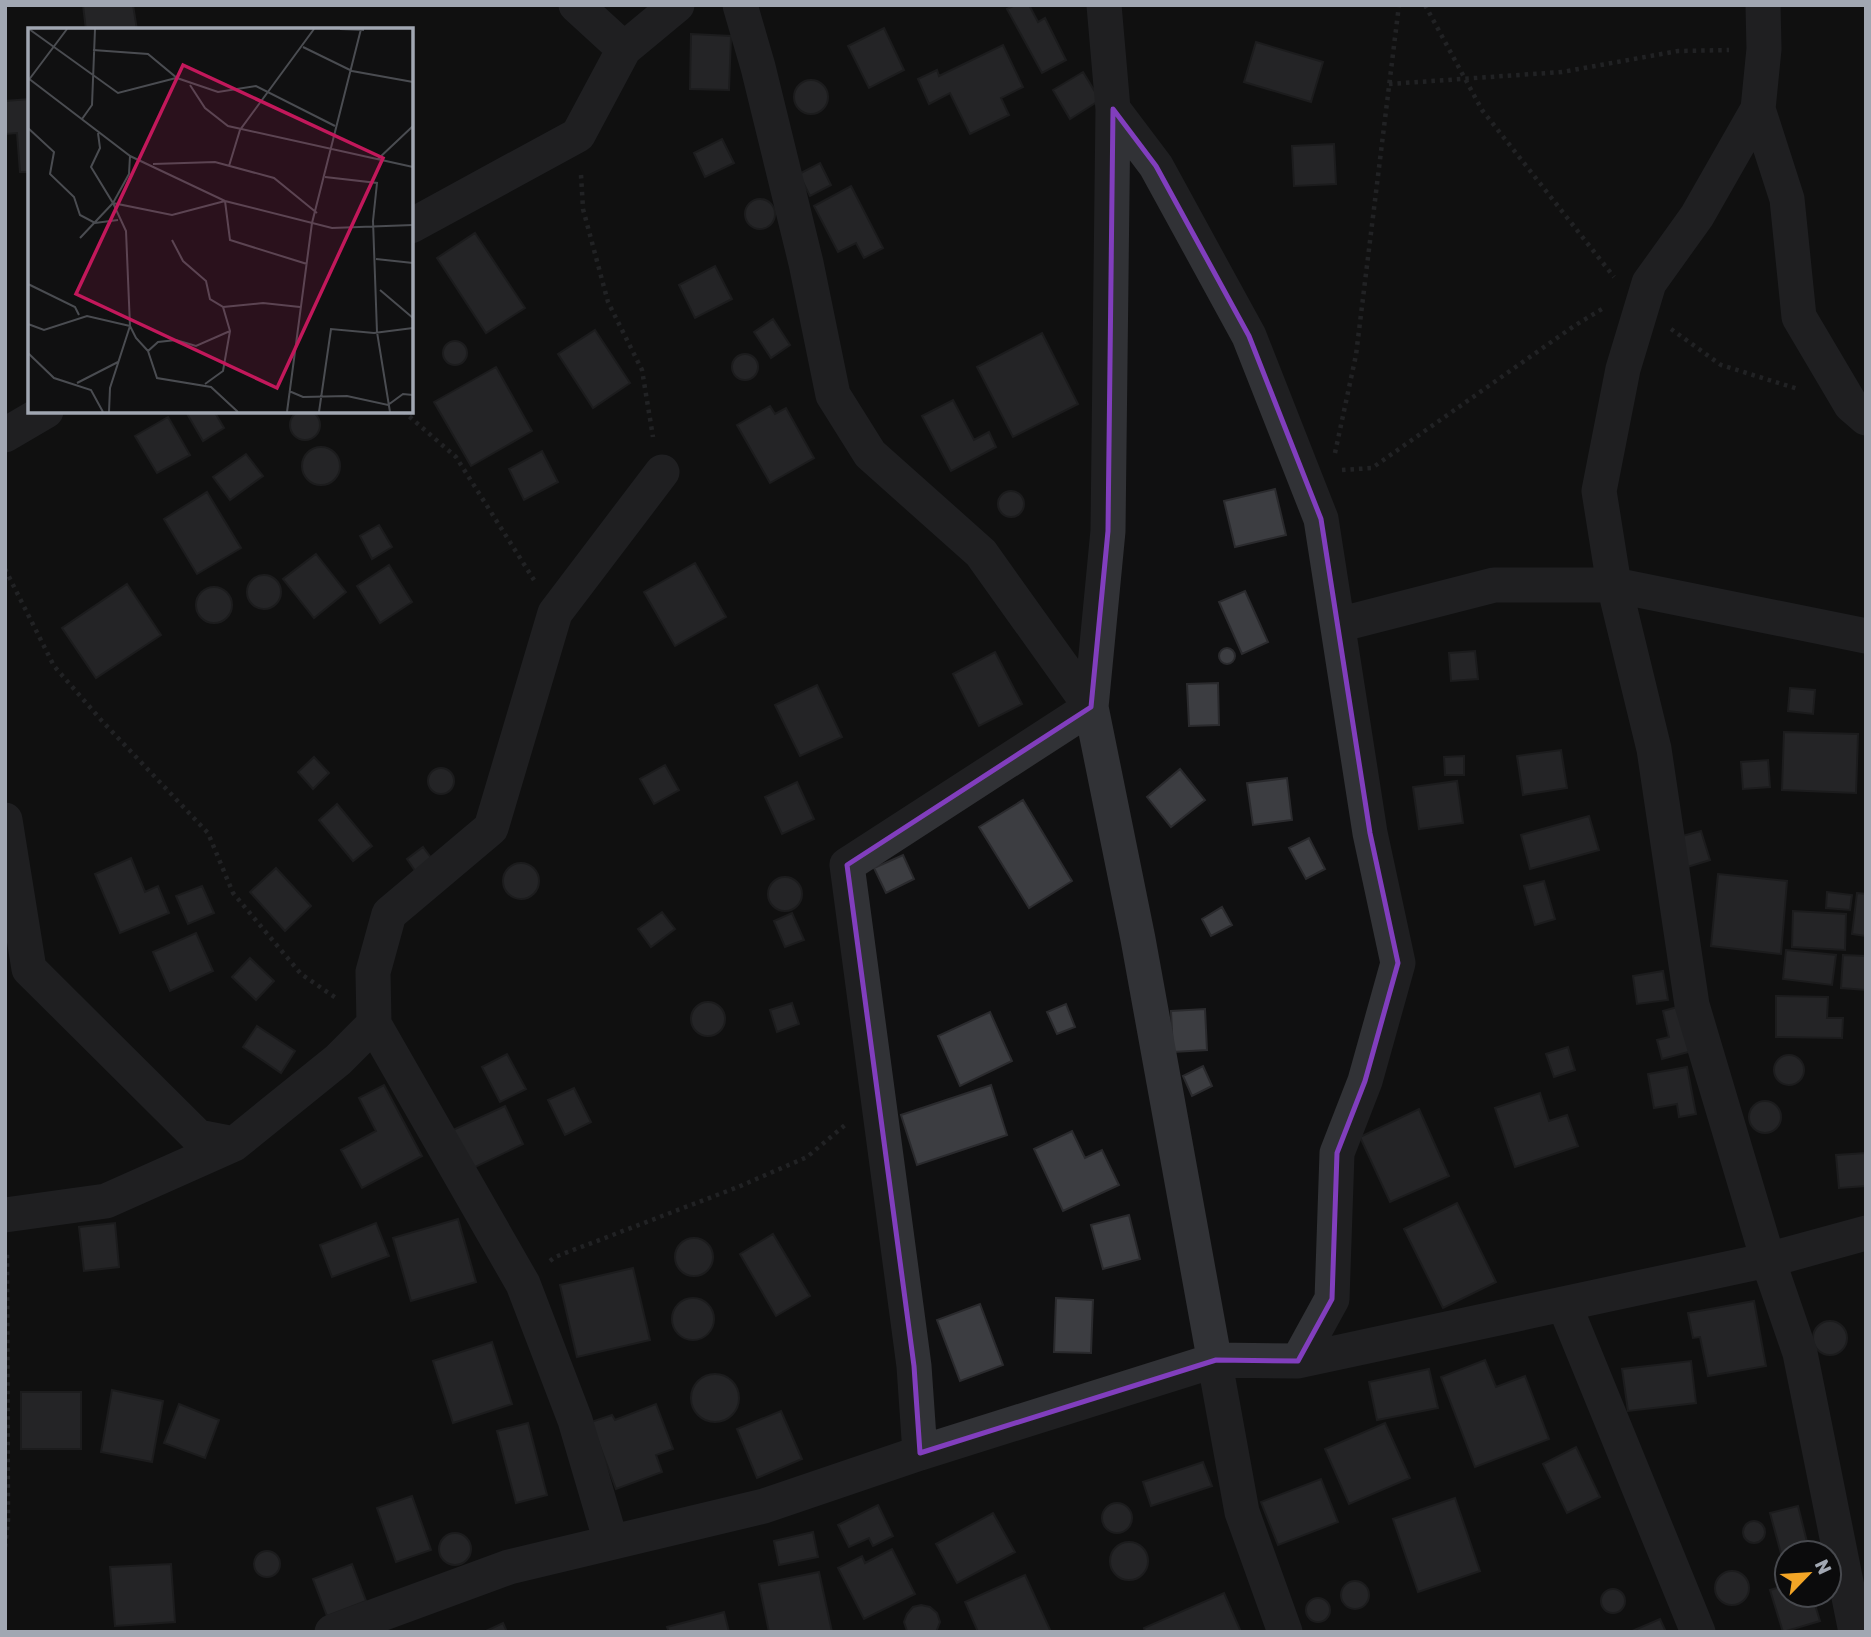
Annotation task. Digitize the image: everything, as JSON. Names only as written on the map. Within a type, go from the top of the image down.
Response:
[{"type":"street","points":[[576,5],[624,49]]},
{"type":"street","points":[[413,225],[578,135],[624,49],[677,5]]},
{"type":"street","points":[[740,5],[806,263],[833,395],[870,454],[981,553],[1091,707]]},
{"type":"street","points":[[1104,5],[1113,108],[1108,531],[1091,707],[1138,939],[1242,1513],[1285,1632]]},
{"type":"street","points":[[1763,5],[1764,49],[1758,109],[1787,199],[1799,317],[1858,411]]},
{"type":"street","points":[[1113,108],[1156,166],[1249,336],[1321,519],[1370,833],[1398,963],[1365,1081],[1337,1153],[1332,1299],[1298,1361]]},
{"type":"street","points":[[1758,109],[1697,216],[1634,301],[1599,491],[1614,585],[1654,749],[1692,1005],[1768,1260],[1800,1353],[1857,1613]]},
{"type":"street","points":[[5,435],[43,413]]},
{"type":"street","points":[[611,1542],[575,1420],[523,1284],[374,1024],[373,972],[389,914],[491,828],[555,613],[662,472]]},
{"type":"street","points":[[1338,625],[1494,585],[1614,585],[1866,636]]},
{"type":"street","points":[[920,1452],[914,1366],[847,865],[1091,707]]},
{"type":"street","points":[[5,820],[29,969],[198,1137],[234,1144]]},
{"type":"street","points":[[6,1214],[106,1201],[234,1144],[338,1060],[374,1024]]},
{"type":"street","points":[[332,1632],[509,1567],[764,1506],[920,1452],[1216,1360],[1298,1361],[1768,1260],[1866,1233]]},
{"type":"street","points":[[1564,1304],[1699,1632]]},
{"type":"path","points":[[1334,458],[1356,355],[1398,5]]},
{"type":"path","points":[[1425,5],[1482,110],[1634,301],[1721,365],[1858,411]]},
{"type":"path","points":[[1389,84],[1562,72],[1678,51],[1764,49]]},
{"type":"path","points":[[578,135],[583,209],[608,302],[642,370],[649,423],[662,472]]},
{"type":"path","points":[[1321,519],[1331,471],[1372,468],[1574,326],[1634,301]]},
{"type":"path","points":[[405,413],[456,457],[555,613]]},
{"type":"path","points":[[5,569],[54,666],[208,833],[233,893],[302,974],[374,1024]]},
{"type":"path","points":[[523,1284],[555,1257],[807,1157],[878,1097]]},
{"type":"path","points":[[5,1547],[8,1520],[6,1214]]},
{"type":"highlighted area","points":[[1113,109],[1156,166],[1249,336],[1321,519],[1370,833],[1398,963],[1365,1081],[1337,1153],[1332,1299],[1298,1361],[1216,1360],[920,1453],[914,1366],[847,865],[1091,707],[1108,531]]},
{"type":"building","points":[[83,5],[133,5],[137,28],[86,28]]},
{"type":"building","points":[[1015,5],[1029,5],[1038,22],[1045,18],[1066,60],[1042,73],[1007,9]]},
{"type":"building","points":[[884,28],[904,70],[869,88],[848,46]]},
{"type":"building","points":[[691,34],[731,36],[729,90],[690,89]]},
{"type":"building","points":[[1256,42],[1323,62],[1311,102],[1244,82]]},
{"type":"building","points":[[1003,45],[1023,87],[1001,98],[1009,115],[970,134],[950,93],[929,104],[918,79],[937,70],[939,76]]},
{"type":"building","points":[[1083,72],[1100,100],[1070,119],[1053,90]]},
{"type":"building","points":[[811,80],[823,85],[828,97],[823,109],[811,114],[799,109],[794,97],[799,85]]},
{"type":"building","points":[[28,99],[28,172],[20,172],[17,133],[5,134],[5,101]]},
{"type":"building","points":[[722,139],[734,163],[705,177],[694,153]]},
{"type":"building","points":[[1334,144],[1336,184],[1294,186],[1292,146]]},
{"type":"building","points":[[820,163],[831,185],[810,196],[799,174]]},
{"type":"building","points":[[851,186],[883,248],[864,258],[856,243],[838,252],[814,206]]},
{"type":"building","points":[[760,199],[771,203],[775,214],[771,225],[760,229],[749,225],[745,214],[749,203]]},
{"type":"building","points":[[475,233],[525,308],[486,333],[437,258]]},
{"type":"building","points":[[715,266],[732,299],[695,318],[679,285]]},
{"type":"building","points":[[773,319],[790,345],[771,358],[754,332]]},
{"type":"building","points":[[595,330],[630,383],[593,408],[558,354]]},
{"type":"building","points":[[1042,333],[1078,404],[1013,437],[977,367]]},
{"type":"building","points":[[455,341],[466,348],[467,353],[460,364],[455,365],[444,358],[443,353],[450,342]]},
{"type":"building","points":[[745,354],[754,358],[758,367],[754,376],[745,380],[736,376],[732,367],[736,358]]},
{"type":"building","points":[[496,367],[532,431],[471,466],[434,402]]},
{"type":"building","points":[[953,400],[974,440],[989,432],[996,447],[951,471],[922,416]]},
{"type":"building","points":[[770,406],[775,414],[786,408],[814,458],[770,483],[737,425]]},
{"type":"building","points":[[187,413],[215,413],[224,428],[203,441]]},
{"type":"building","points":[[296,413],[314,413],[319,419],[319,431],[311,439],[299,439],[291,431],[291,419]]},
{"type":"building","points":[[168,417],[190,455],[157,473],[135,436]]},
{"type":"building","points":[[321,447],[334,453],[340,466],[334,479],[321,485],[308,479],[302,466],[308,453]]},
{"type":"building","points":[[542,451],[558,482],[524,500],[509,469]]},
{"type":"building","points":[[246,454],[263,476],[230,500],[213,477]]},
{"type":"building","points":[[1275,489],[1286,535],[1235,547],[1224,501]]},
{"type":"building","points":[[1011,491],[1021,494],[1024,504],[1021,514],[1011,517],[1001,514],[998,504],[1001,494]]},
{"type":"building","points":[[207,492],[241,548],[197,574],[164,519]]},
{"type":"building","points":[[379,525],[392,547],[372,559],[360,536]]},
{"type":"building","points":[[316,554],[346,592],[314,618],[283,579]]},
{"type":"building","points":[[695,563],[726,617],[675,646],[644,592]]},
{"type":"building","points":[[389,565],[412,602],[380,623],[357,586]]},
{"type":"building","points":[[264,575],[276,580],[281,592],[276,604],[264,609],[252,604],[247,592],[252,580]]},
{"type":"building","points":[[127,584],[161,635],[96,678],[62,628]]},
{"type":"building","points":[[214,587],[227,592],[232,605],[227,618],[214,623],[201,618],[196,605],[201,592]]},
{"type":"building","points":[[1245,591],[1268,642],[1242,654],[1219,602]]},
{"type":"building","points":[[1227,648],[1233,650],[1233,662],[1227,664],[1221,662],[1219,656],[1221,650]]},
{"type":"building","points":[[1475,651],[1478,679],[1451,681],[1449,653]]},
{"type":"building","points":[[995,652],[1022,704],[979,726],[953,674]]},
{"type":"building","points":[[1218,683],[1219,725],[1189,726],[1187,684]]},
{"type":"building","points":[[817,685],[842,737],[800,756],[775,705]]},
{"type":"building","points":[[1790,688],[1815,690],[1813,714],[1788,711]]},
{"type":"building","points":[[1784,732],[1858,734],[1856,793],[1782,790]]},
{"type":"building","points":[[1561,750],[1567,788],[1523,795],[1517,756]]},
{"type":"building","points":[[1464,756],[1464,775],[1445,775],[1444,757]]},
{"type":"building","points":[[314,757],[329,773],[313,789],[298,772]]},
{"type":"building","points":[[1768,760],[1770,787],[1743,789],[1741,762]]},
{"type":"building","points":[[665,765],[679,790],[654,804],[640,779]]},
{"type":"building","points":[[441,768],[450,772],[454,781],[450,790],[441,794],[432,790],[428,781],[432,772]]},
{"type":"building","points":[[1180,769],[1205,800],[1171,827],[1147,797]]},
{"type":"building","points":[[1287,778],[1292,820],[1253,825],[1247,783]]},
{"type":"building","points":[[1457,781],[1463,823],[1419,829],[1413,787]]},
{"type":"building","points":[[797,782],[814,819],[782,834],[765,797]]},
{"type":"building","points":[[1023,800],[1072,881],[1029,908],[979,827]]},
{"type":"building","points":[[337,804],[372,846],[353,861],[319,820]]},
{"type":"building","points":[[1589,816],[1599,850],[1530,869],[1521,835]]},
{"type":"building","points":[[1701,831],[1710,860],[1684,868],[1675,838]]},
{"type":"building","points":[[1309,838],[1325,869],[1306,879],[1289,848]]},
{"type":"building","points":[[423,847],[435,863],[418,875],[407,859]]},
{"type":"building","points":[[903,855],[914,879],[886,893],[874,868]]},
{"type":"building","points":[[131,858],[145,892],[158,886],[169,913],[120,933],[95,874]]},
{"type":"building","points":[[521,863],[534,868],[539,881],[534,894],[521,899],[508,894],[503,881],[508,868]]},
{"type":"building","points":[[276,868],[311,906],[285,931],[250,892]]},
{"type":"building","points":[[1718,874],[1787,881],[1781,954],[1711,946]]},
{"type":"building","points":[[785,877],[797,882],[802,894],[797,906],[785,911],[773,906],[768,894],[773,882]]},
{"type":"building","points":[[1544,881],[1555,919],[1535,925],[1524,886]]},
{"type":"building","points":[[202,886],[214,913],[188,924],[176,896]]},
{"type":"building","points":[[1827,892],[1852,895],[1850,910],[1826,908]]},
{"type":"building","points":[[1857,893],[1866,894],[1866,936],[1852,934]]},
{"type":"building","points":[[1222,907],[1232,925],[1211,936],[1202,919]]},
{"type":"building","points":[[1793,911],[1846,914],[1845,950],[1792,947]]},
{"type":"building","points":[[662,912],[675,929],[651,947],[638,929]]},
{"type":"building","points":[[792,913],[804,940],[785,947],[774,921]]},
{"type":"building","points":[[196,933],[213,971],[170,991],[153,952]]},
{"type":"building","points":[[1786,950],[1836,955],[1832,985],[1783,979]]},
{"type":"building","points":[[1843,955],[1866,956],[1866,990],[1841,988]]},
{"type":"building","points":[[250,958],[274,981],[256,1000],[232,977]]},
{"type":"building","points":[[1663,971],[1668,1000],[1637,1004],[1633,976]]},
{"type":"building","points":[[1776,996],[1828,997],[1827,1018],[1843,1018],[1842,1038],[1776,1037]]},
{"type":"building","points":[[708,1002],[720,1007],[725,1019],[720,1031],[708,1036],[696,1031],[691,1019],[696,1007]]},
{"type":"building","points":[[792,1003],[799,1024],[777,1032],[770,1010]]},
{"type":"building","points":[[1066,1004],[1075,1027],[1057,1034],[1047,1012]]},
{"type":"building","points":[[1681,1006],[1692,1051],[1662,1059],[1657,1040],[1669,1037],[1663,1011]]},
{"type":"building","points":[[1205,1009],[1207,1050],[1173,1052],[1171,1011]]},
{"type":"building","points":[[990,1012],[1012,1061],[960,1086],[938,1036]]},
{"type":"building","points":[[257,1026],[295,1051],[281,1073],[243,1047]]},
{"type":"building","points":[[1568,1047],[1575,1070],[1554,1077],[1546,1054]]},
{"type":"building","points":[[507,1054],[526,1089],[500,1102],[482,1067]]},
{"type":"building","points":[[1789,1055],[1795,1056],[1803,1064],[1803,1076],[1795,1084],[1789,1085],[1783,1084],[1775,1076],[1774,1070],[1775,1064],[1783,1056]]},
{"type":"building","points":[[1203,1066],[1212,1086],[1192,1096],[1183,1076]]},
{"type":"building","points":[[1687,1067],[1696,1114],[1679,1117],[1677,1104],[1654,1108],[1648,1074]]},
{"type":"building","points":[[384,1085],[422,1156],[362,1188],[341,1150],[376,1131],[359,1098]]},
{"type":"building","points":[[991,1085],[1007,1135],[917,1165],[901,1115]]},
{"type":"building","points":[[574,1088],[591,1122],[565,1135],[548,1100]]},
{"type":"building","points":[[1540,1093],[1549,1121],[1567,1115],[1578,1146],[1515,1167],[1495,1108]]},
{"type":"building","points":[[1765,1101],[1776,1106],[1781,1117],[1776,1128],[1765,1133],[1754,1128],[1749,1117],[1754,1106]]},
{"type":"building","points":[[505,1106],[523,1144],[471,1169],[453,1130]]},
{"type":"building","points":[[1419,1109],[1449,1176],[1390,1202],[1360,1137]]},
{"type":"building","points":[[1072,1131],[1085,1158],[1102,1150],[1119,1185],[1063,1211],[1034,1149]]},
{"type":"building","points":[[1866,1153],[1866,1186],[1839,1188],[1836,1155]]},
{"type":"building","points":[[1457,1203],[1496,1282],[1443,1308],[1404,1229]]},
{"type":"building","points":[[1129,1215],[1140,1259],[1103,1269],[1091,1225]]},
{"type":"building","points":[[458,1219],[476,1282],[411,1301],[393,1238]]},
{"type":"building","points":[[115,1223],[119,1267],[84,1271],[79,1227]]},
{"type":"building","points":[[376,1223],[389,1256],[332,1277],[320,1245]]},
{"type":"building","points":[[773,1234],[810,1296],[776,1316],[740,1254]]},
{"type":"building","points":[[694,1238],[707,1244],[713,1257],[707,1270],[694,1276],[681,1270],[675,1257],[681,1244]]},
{"type":"building","points":[[633,1268],[650,1340],[577,1357],[560,1285]]},
{"type":"building","points":[[693,1298],[708,1304],[714,1319],[708,1334],[693,1340],[678,1334],[672,1319],[678,1304]]},
{"type":"building","points":[[1056,1298],[1093,1300],[1091,1353],[1054,1352]]},
{"type":"building","points":[[1754,1301],[1766,1366],[1708,1376],[1700,1337],[1693,1338],[1688,1313]]},
{"type":"building","points":[[980,1304],[1003,1365],[960,1381],[937,1320]]},
{"type":"building","points":[[1830,1321],[1842,1326],[1847,1338],[1842,1350],[1830,1355],[1818,1350],[1813,1338],[1818,1326]]},
{"type":"building","points":[[492,1342],[512,1404],[453,1423],[433,1361]]},
{"type":"building","points":[[1485,1360],[1496,1387],[1525,1376],[1549,1439],[1475,1467],[1441,1377]]},
{"type":"building","points":[[1691,1361],[1696,1403],[1628,1411],[1622,1369]]},
{"type":"building","points":[[1429,1369],[1438,1408],[1377,1420],[1369,1382]]},
{"type":"building","points":[[715,1374],[732,1381],[739,1398],[732,1415],[715,1422],[698,1415],[691,1398],[698,1381]]},
{"type":"building","points":[[112,1390],[163,1401],[152,1462],[101,1452]]},
{"type":"building","points":[[21,1392],[81,1392],[81,1449],[21,1449]]},
{"type":"building","points":[[179,1404],[219,1420],[205,1458],[164,1443]]},
{"type":"building","points":[[656,1404],[673,1449],[656,1455],[662,1472],[616,1489],[591,1422],[612,1415],[615,1420]]},
{"type":"building","points":[[781,1411],[802,1459],[757,1478],[737,1429]]},
{"type":"building","points":[[528,1423],[547,1495],[516,1503],[497,1431]]},
{"type":"building","points":[[1385,1423],[1410,1478],[1349,1504],[1325,1449]]},
{"type":"building","points":[[1576,1447],[1600,1497],[1567,1513],[1543,1464]]},
{"type":"building","points":[[1203,1462],[1212,1486],[1151,1506],[1143,1482]]},
{"type":"building","points":[[1321,1479],[1338,1522],[1278,1545],[1261,1502]]},
{"type":"building","points":[[412,1496],[431,1550],[396,1562],[377,1508]]},
{"type":"building","points":[[1455,1498],[1480,1571],[1418,1592],[1393,1519]]},
{"type":"building","points":[[1117,1503],[1128,1507],[1132,1518],[1128,1529],[1117,1533],[1106,1529],[1102,1518],[1106,1507]]},
{"type":"building","points":[[878,1505],[893,1536],[873,1546],[869,1538],[849,1547],[838,1525]]},
{"type":"building","points":[[1798,1506],[1806,1539],[1777,1539],[1770,1513]]},
{"type":"building","points":[[993,1513],[1015,1552],[957,1583],[936,1544]]},
{"type":"building","points":[[1754,1521],[1762,1524],[1765,1532],[1762,1540],[1754,1543],[1746,1540],[1743,1532],[1746,1524]]},
{"type":"building","points":[[813,1532],[818,1557],[779,1565],[774,1541]]},
{"type":"building","points":[[455,1533],[467,1537],[471,1549],[467,1561],[455,1565],[443,1561],[439,1549],[443,1537]]},
{"type":"building","points":[[1129,1542],[1142,1548],[1148,1561],[1142,1574],[1129,1580],[1116,1574],[1110,1561],[1116,1548]]},
{"type":"building","points":[[892,1549],[915,1594],[864,1619],[838,1568],[862,1556],[865,1563]]},
{"type":"building","points":[[267,1551],[276,1555],[280,1564],[276,1573],[267,1577],[258,1573],[254,1564],[258,1555]]},
{"type":"building","points":[[171,1564],[175,1622],[115,1626],[110,1567]]},
{"type":"building","points":[[352,1564],[366,1601],[327,1616],[313,1579]]},
{"type":"building","points":[[1732,1571],[1744,1576],[1749,1588],[1744,1600],[1732,1605],[1720,1600],[1715,1588],[1720,1576]]},
{"type":"building","points":[[819,1572],[832,1632],[769,1632],[759,1584]]},
{"type":"building","points":[[1025,1575],[1051,1632],[978,1632],[965,1602]]},
{"type":"building","points":[[1355,1581],[1365,1585],[1369,1595],[1365,1605],[1355,1609],[1345,1605],[1341,1595],[1345,1585]]},
{"type":"building","points":[[1613,1589],[1622,1592],[1625,1601],[1622,1610],[1613,1613],[1604,1610],[1601,1601],[1604,1592]]},
{"type":"building","points":[[1224,1593],[1241,1632],[1145,1632],[1144,1628]]},
{"type":"building","points":[[1318,1598],[1327,1601],[1330,1610],[1327,1619],[1318,1622],[1309,1619],[1306,1610],[1309,1601]]},
{"type":"building","points":[[913,1607],[930,1607],[937,1613],[940,1622],[936,1632],[907,1631],[904,1622],[907,1614]]},
{"type":"building","points":[[1776,1609],[1816,1609],[1820,1621],[1783,1632]]},
{"type":"building","points":[[724,1612],[729,1632],[669,1632],[667,1627]]},
{"type":"building","points":[[1660,1619],[1666,1632],[1630,1632]]},
{"type":"building","points":[[503,1623],[507,1632],[484,1632]]}]
